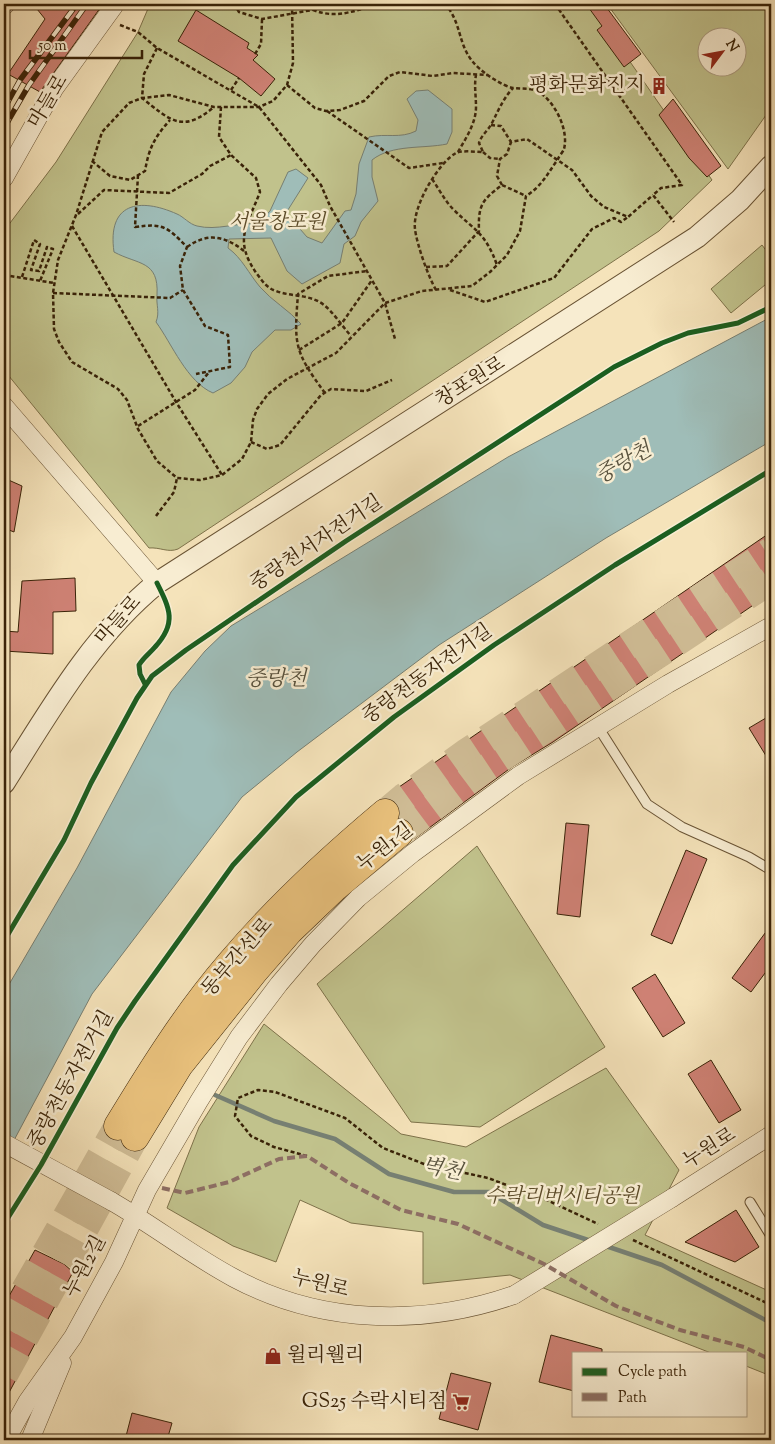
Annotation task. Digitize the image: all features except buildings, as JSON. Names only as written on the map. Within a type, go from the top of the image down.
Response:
[{"type":"highway","name":"동부간선로","points":[[126,1132],[255,970],[289,931],[335,887],[392,823]]},
{"type":"street","name":"마들로","points":[[4,178],[54,89],[111,9]]},
{"type":"street","name":"창포원로","points":[[157,583],[697,237],[740,200],[771,166]]},
{"type":"street","name":"마들로","points":[[4,406],[157,583],[132,605],[84,661],[4,783]]},
{"type":"street","name":"누원1길","points":[[135,1215],[152,1182],[240,1037],[279,984],[320,937],[358,898],[420,848],[518,776],[668,684],[771,626]]},
{"type":"street","name":"누원로","points":[[4,1143],[135,1215],[234,1278],[279,1298],[322,1310],[374,1316],[410,1317],[461,1310],[514,1295],[771,1135]]},
{"type":"street","name":"누원2길","points":[[6,1440],[27,1402],[72,1337],[114,1262],[135,1215]]},
{"type":"street","name":"누원2길","points":[[30,1440],[72,1337]]},
{"type":"lane","points":[[598,727],[647,804],[682,827],[749,856],[771,870]]},
{"type":"lane","points":[[750,1202],[771,1236]]},
{"type":"path","points":[[234,4],[239,12],[262,20],[312,10],[328,4]]},
{"type":"path","points":[[292,4],[293,63],[286,85],[273,101],[259,107],[214,107],[169,96],[142,98],[129,103],[102,132],[76,215],[58,260],[53,293],[54,329],[59,342],[72,362],[118,389],[127,400],[138,427],[157,461],[176,478],[200,480],[222,474],[242,459],[251,442],[253,420],[268,394],[287,380],[336,353],[385,303],[422,291],[449,290],[472,286],[506,255],[520,231],[526,196],[543,182],[564,150],[559,116],[549,100],[538,91],[513,88],[490,75],[466,56],[454,14],[445,4]]},
{"type":"path","points":[[301,4],[312,10],[337,16],[380,4]]},
{"type":"path","points":[[449,290],[485,302],[554,278],[592,229],[614,218],[622,222],[661,188],[682,185],[555,4]]},
{"type":"path","points":[[111,9],[157,48],[259,107],[321,185],[330,206],[385,303],[395,339]]},
{"type":"path","points":[[255,54],[261,44],[262,20]]},
{"type":"path","points":[[142,98],[144,74],[157,48]]},
{"type":"path","points":[[286,85],[315,108],[326,111],[340,110],[364,101],[389,76],[400,72],[433,76],[454,73],[490,75]]},
{"type":"path","points":[[436,290],[426,267],[414,228],[419,204],[432,180],[443,163],[458,152],[470,131],[476,109],[474,89],[476,75]]},
{"type":"path","points":[[231,90],[239,78]]},
{"type":"path","points":[[512,142],[507,154],[500,159],[490,158],[483,152],[479,143],[482,135],[491,125],[502,100],[513,88]]},
{"type":"path","points":[[142,98],[170,120],[187,122],[202,117],[214,107]]},
{"type":"path","points":[[220,107],[218,137],[231,156],[239,164],[246,166],[256,178],[260,192],[246,223],[245,252]]},
{"type":"path","points":[[326,111],[408,168],[443,163]]},
{"type":"path","points":[[92,161],[110,176],[130,180],[145,171],[148,150],[170,120]]},
{"type":"path","points":[[491,125],[501,126],[512,142]]},
{"type":"path","points":[[512,142],[527,139],[572,170],[591,196],[604,207],[628,217]]},
{"type":"path","points":[[458,152],[483,152]]},
{"type":"path","points":[[76,215],[104,190],[169,194],[202,174],[210,166],[231,156]]},
{"type":"path","points":[[500,159],[498,176],[502,185],[526,196]]},
{"type":"path","points":[[138,175],[136,227],[157,224],[168,228],[187,247]]},
{"type":"path","points":[[432,180],[452,208],[479,230],[491,250],[497,265]]},
{"type":"path","points":[[426,267],[447,266],[479,230],[478,213],[485,198],[502,185]]},
{"type":"path","points":[[653,195],[674,222]]},
{"type":"path","points":[[72,226],[176,402],[222,474]]},
{"type":"path","points":[[196,374],[230,367],[228,335],[205,326],[183,290],[180,266],[187,247],[197,240],[209,236],[220,237],[245,252],[266,286],[278,292],[298,294],[323,304],[351,336]]},
{"type":"path","points":[[22,277],[34,240],[40,244],[31,270],[39,271],[47,247],[53,249],[40,281]]},
{"type":"path","points":[[298,294],[328,276],[367,271]]},
{"type":"path","points":[[4,275],[54,283]]},
{"type":"path","points":[[298,350],[342,323],[372,280]]},
{"type":"path","points":[[53,293],[170,298],[183,290]]},
{"type":"path","points":[[298,294],[295,336],[298,350],[307,369],[325,393]]},
{"type":"path","points":[[138,427],[195,390],[210,371]]},
{"type":"path","points":[[251,442],[267,449],[280,445],[292,433],[307,410],[331,389],[346,388],[366,391],[392,380]]},
{"type":"path","points":[[156,516],[174,492],[176,478]]},
{"type":"path","points":[[306,1156],[274,1147],[251,1136],[235,1116],[238,1098],[258,1090],[275,1092],[345,1118],[383,1148],[424,1164],[488,1178],[549,1201],[600,1224]]},
{"type":"path","points":[[626,1236],[771,1305]]},
{"type":"green space","name":"서울창포원","points":[[150,4],[590,4],[712,180],[659,231],[178,549],[149,548],[4,370],[4,231],[56,162],[138,32]]},
{"type":"green space","points":[[607,4],[771,4],[771,108],[728,169]]},
{"type":"green space","points":[[762,245],[771,257],[771,280],[731,313],[711,289]]},
{"type":"green space","points":[[477,846],[605,1047],[480,1127],[411,1122],[317,984]]},
{"type":"green space","name":"수락리버시티공원","points":[[264,1024],[401,1134],[466,1147],[606,1068],[679,1170],[645,1235],[771,1292],[771,1376],[748,1367],[748,1352],[708,1352],[510,1275],[423,1284],[423,1232],[351,1223],[300,1200],[276,1262],[233,1246],[167,1208],[199,1127]]},
{"type":"water","points":[[428,90],[452,109],[452,132],[447,144],[398,149],[389,151],[372,160],[372,177],[378,201],[361,222],[355,236],[344,244],[340,263],[302,284],[287,271],[271,238],[229,239],[228,248],[241,261],[260,287],[301,324],[291,330],[275,330],[252,352],[245,367],[231,383],[213,393],[204,388],[188,372],[156,322],[158,312],[157,284],[151,269],[114,252],[113,236],[116,223],[121,214],[129,208],[150,206],[177,214],[194,225],[205,227],[258,224],[270,211],[288,172],[296,169],[308,178],[286,213],[307,237],[322,243],[345,211],[351,210],[356,194],[359,164],[369,137],[404,135],[416,131],[418,120],[407,99],[416,91]]},
{"type":"water","name":"중랑천","points":[[771,317],[771,441],[606,538],[439,645],[297,752],[242,797],[92,994],[4,1159],[4,993],[77,868],[171,692],[205,651],[231,626],[508,457]]},
{"type":"waterway","name":"벽천","points":[[215,1095],[274,1121],[335,1139],[389,1174],[454,1192],[489,1192],[543,1225],[591,1241]]},
{"type":"waterway","name":"벽천","points":[[603,1245],[662,1265],[771,1323]]},
{"type":"tunnel","points":[[385,813],[467,752],[771,551]]},
{"type":"tunnel","points":[[399,833],[483,770],[771,580]]},
{"type":"tunnel","points":[[4,1327],[118,1126]]},
{"type":"tunnel","points":[[4,1375],[135,1137]]},
{"type":"railway","points":[[4,109],[20,80],[77,4]]},
{"type":"railway","points":[[4,128],[29,85],[87,4]]},
{"type":"marked path","points":[[162,1188],[185,1193],[229,1182],[279,1159],[307,1156],[349,1183],[401,1210],[458,1224],[544,1264],[616,1306],[680,1330],[744,1347],[771,1360]]},
{"type":"cycle path","name":"중랑천서자전거길","points":[[4,941],[64,840],[91,783],[137,698],[152,676],[186,650],[346,541],[614,367],[662,343],[688,333],[738,323],[771,307]]},
{"type":"cycle path","name":"중랑천동자전거길","points":[[4,1224],[41,1165],[117,1028],[135,1001],[233,865],[296,797],[394,717],[494,645],[615,565],[771,470]]},
{"type":"cycle path","points":[[145,684],[140,674],[139,665],[162,638],[169,623],[168,608],[157,583]]},
{"type":"place","name":"평화문화진지","points":[[659,86]]},
{"type":"place","name":"윌리웰리","points":[[273,1356]]},
{"type":"place","name":"GS25 수락시티점","points":[[461,1402]]}]
